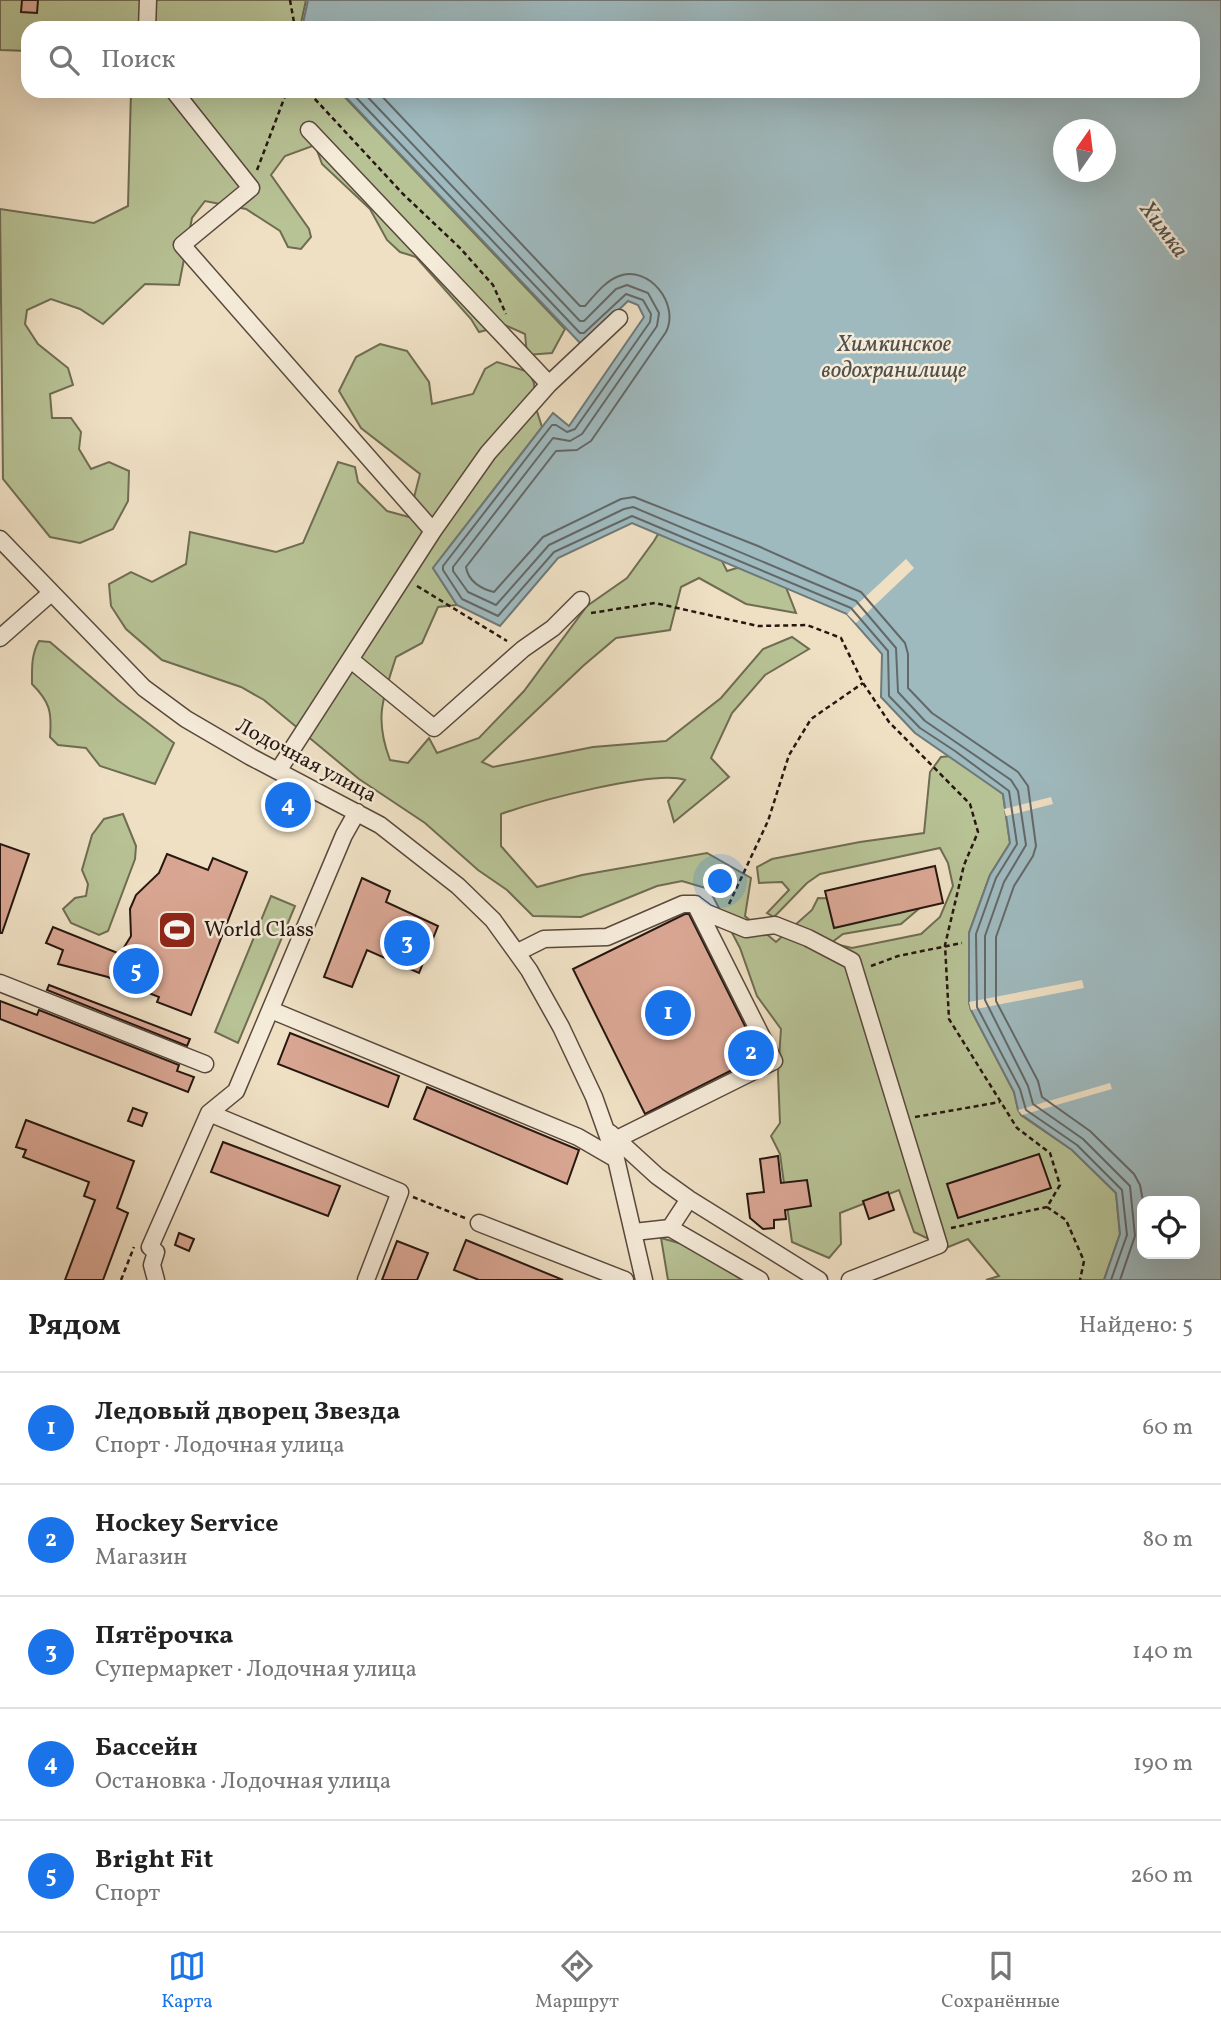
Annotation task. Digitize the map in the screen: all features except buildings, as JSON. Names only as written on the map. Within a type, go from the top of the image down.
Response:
[{"type":"street","points":[[147,21],[148,0]]},
{"type":"street","points":[[180,98],[251,188],[182,245],[433,531]]},
{"type":"street","points":[[309,130],[549,384]]},
{"type":"street","points":[[278,771],[433,531],[488,453],[549,384],[619,318]]},
{"type":"street","name":"Лодочная улица","points":[[0,539],[144,688],[186,719],[380,825],[458,886],[493,920],[518,952],[561,1027],[611,1134],[644,1280]]},
{"type":"street","points":[[0,638],[51,593]]},
{"type":"street","points":[[351,660],[434,728],[523,649],[583,608]]},
{"type":"street","points":[[156,1280],[152,1265],[156,1252],[150,1247],[209,1113],[236,1091],[356,812]]},
{"type":"street","points":[[518,952],[544,939],[607,937],[683,904],[695,904],[707,913],[746,929],[775,925],[808,938],[852,961],[939,1245],[850,1280]]},
{"type":"street","points":[[695,904],[774,1061],[611,1134],[657,1176],[689,1199],[819,1280]]},
{"type":"street","points":[[0,983],[205,1064]]},
{"type":"street","points":[[271,1010],[578,1137],[616,1158]]},
{"type":"street","points":[[209,1113],[400,1192],[366,1280]]},
{"type":"street","points":[[670,1228],[689,1199]]},
{"type":"street","points":[[479,1223],[625,1280]]},
{"type":"street","points":[[634,1232],[670,1228],[760,1280]]},
{"type":"path","points":[[290,0],[294,21]]},
{"type":"path","points":[[251,188],[284,98]]},
{"type":"path","points":[[314,98],[402,194],[460,248],[493,285],[507,317]]},
{"type":"path","points":[[404,577],[482,627],[523,649]]},
{"type":"path","points":[[583,608],[596,611],[655,603],[758,626],[807,625],[841,638],[863,683],[889,722],[970,804],[978,832],[964,864],[945,945],[949,1018],[1017,1128],[1050,1153],[1060,1185],[1047,1207],[935,1232]]},
{"type":"path","points":[[722,919],[768,821],[789,755],[811,719],[863,683]]},
{"type":"path","points":[[857,977],[876,962],[962,943]]},
{"type":"path","points":[[902,1120],[1000,1102]]},
{"type":"path","points":[[400,1192],[479,1223]]},
{"type":"path","points":[[1047,1207],[1066,1220],[1084,1261],[1080,1280]]},
{"type":"path","points":[[121,1280],[135,1245],[141,1243],[150,1247]]},
{"type":"green space","points":[[0,0],[306,0],[301,21],[21,21],[21,51],[0,50]]},
{"type":"green space","points":[[131,98],[346,98],[565,329],[552,353],[527,355],[525,334],[505,325],[479,332],[471,319],[416,257],[400,252],[387,240],[370,209],[322,164],[315,145],[285,156],[271,175],[309,229],[311,237],[301,249],[288,247],[280,231],[246,209],[205,201],[192,218],[179,285],[145,284],[103,324],[80,309],[51,299],[27,310],[25,324],[38,344],[68,368],[73,385],[50,394],[52,418],[71,418],[81,432],[79,449],[91,469],[109,462],[129,471],[128,501],[113,529],[80,543],[50,537],[3,479],[0,209],[94,223],[128,206]]},
{"type":"green space","points":[[380,344],[407,351],[429,382],[432,404],[473,394],[485,369],[497,362],[529,372],[534,383],[535,405],[542,427],[433,568],[457,605],[438,607],[422,643],[396,657],[384,697],[381,720],[390,760],[408,763],[429,738],[437,753],[479,738],[524,691],[587,606],[627,578],[666,521],[718,553],[727,571],[753,563],[785,585],[796,613],[746,604],[699,578],[681,587],[670,630],[616,638],[482,762],[493,767],[593,747],[666,741],[721,698],[763,649],[792,637],[809,649],[765,675],[732,713],[711,758],[729,777],[674,822],[668,801],[685,780],[670,778],[594,788],[517,809],[501,814],[501,846],[537,887],[582,875],[707,853],[751,878],[745,916],[776,942],[812,910],[818,898],[928,901],[901,924],[843,934],[831,943],[852,948],[921,934],[940,917],[953,886],[948,863],[940,848],[820,874],[807,883],[774,917],[767,913],[789,890],[782,882],[759,883],[757,867],[772,859],[924,833],[930,772],[941,757],[951,756],[1003,794],[1010,843],[990,875],[969,933],[971,1010],[1014,1092],[1021,1115],[1072,1150],[1116,1193],[1120,1234],[1104,1280],[986,1280],[999,1276],[968,1239],[866,1280],[845,1274],[931,1240],[914,1232],[899,1190],[840,1213],[841,1244],[829,1258],[792,1242],[780,1154],[771,1136],[780,1123],[778,1073],[781,1029],[757,996],[740,948],[709,889],[682,881],[657,886],[581,917],[533,916],[507,890],[478,870],[425,823],[359,779],[264,700],[241,687],[162,660],[126,629],[111,606],[109,584],[131,572],[152,582],[186,564],[190,532],[276,552],[303,543],[338,462],[355,467],[358,482],[387,511],[409,517],[420,474],[361,428],[339,391],[356,357]]},
{"type":"green space","points":[[39,641],[50,642],[119,701],[174,743],[155,784],[100,766],[86,748],[58,745],[50,737],[48,708],[43,696],[32,684],[33,657]]},
{"type":"green space","points":[[123,814],[136,846],[135,859],[108,931],[99,935],[71,923],[63,909],[75,898],[86,896],[88,884],[82,870],[92,835],[104,819]]},
{"type":"green space","points":[[271,896],[295,906],[238,1043],[215,1032]]},
{"type":"green space","points":[[661,1238],[693,1247],[742,1280],[668,1280]]},
{"type":"water","name":"Химкинское водохранилище","points":[[308,0],[1221,0],[1221,1280],[1104,1280],[1120,1234],[1116,1193],[1072,1150],[1018,1110],[1014,1092],[969,1002],[969,933],[990,875],[1010,843],[1003,794],[915,733],[881,697],[882,654],[847,614],[632,523],[558,558],[500,626],[457,605],[433,568],[553,413],[569,426],[644,317],[638,305],[628,301],[582,345],[347,98],[1200,98],[1200,21],[303,21]]},
{"type":"pier","points":[[906,559],[914,568],[856,623],[847,614]]},
{"type":"pier","points":[[1051,797],[1053,804],[1006,816],[1004,809]]},
{"type":"pier","points":[[1082,980],[1084,988],[971,1010],[969,1002]]},
{"type":"pier","points":[[1110,1083],[1112,1089],[1022,1115],[1018,1110]]},
{"type":"place","name":"Бассейн","points":[[288,805]]},
{"type":"place","name":"World Class","points":[[177,930]]},
{"type":"place","name":"Пятёрочка","points":[[407,943]]},
{"type":"place","name":"Bright Fit","points":[[136,971]]},
{"type":"place","name":"Ледовый дворец Звезда","points":[[668,1013]]},
{"type":"place","name":"Hockey Service","points":[[751,1053]]},
{"type":"water label","name":"Химка","points":[[1163,230]]}]
